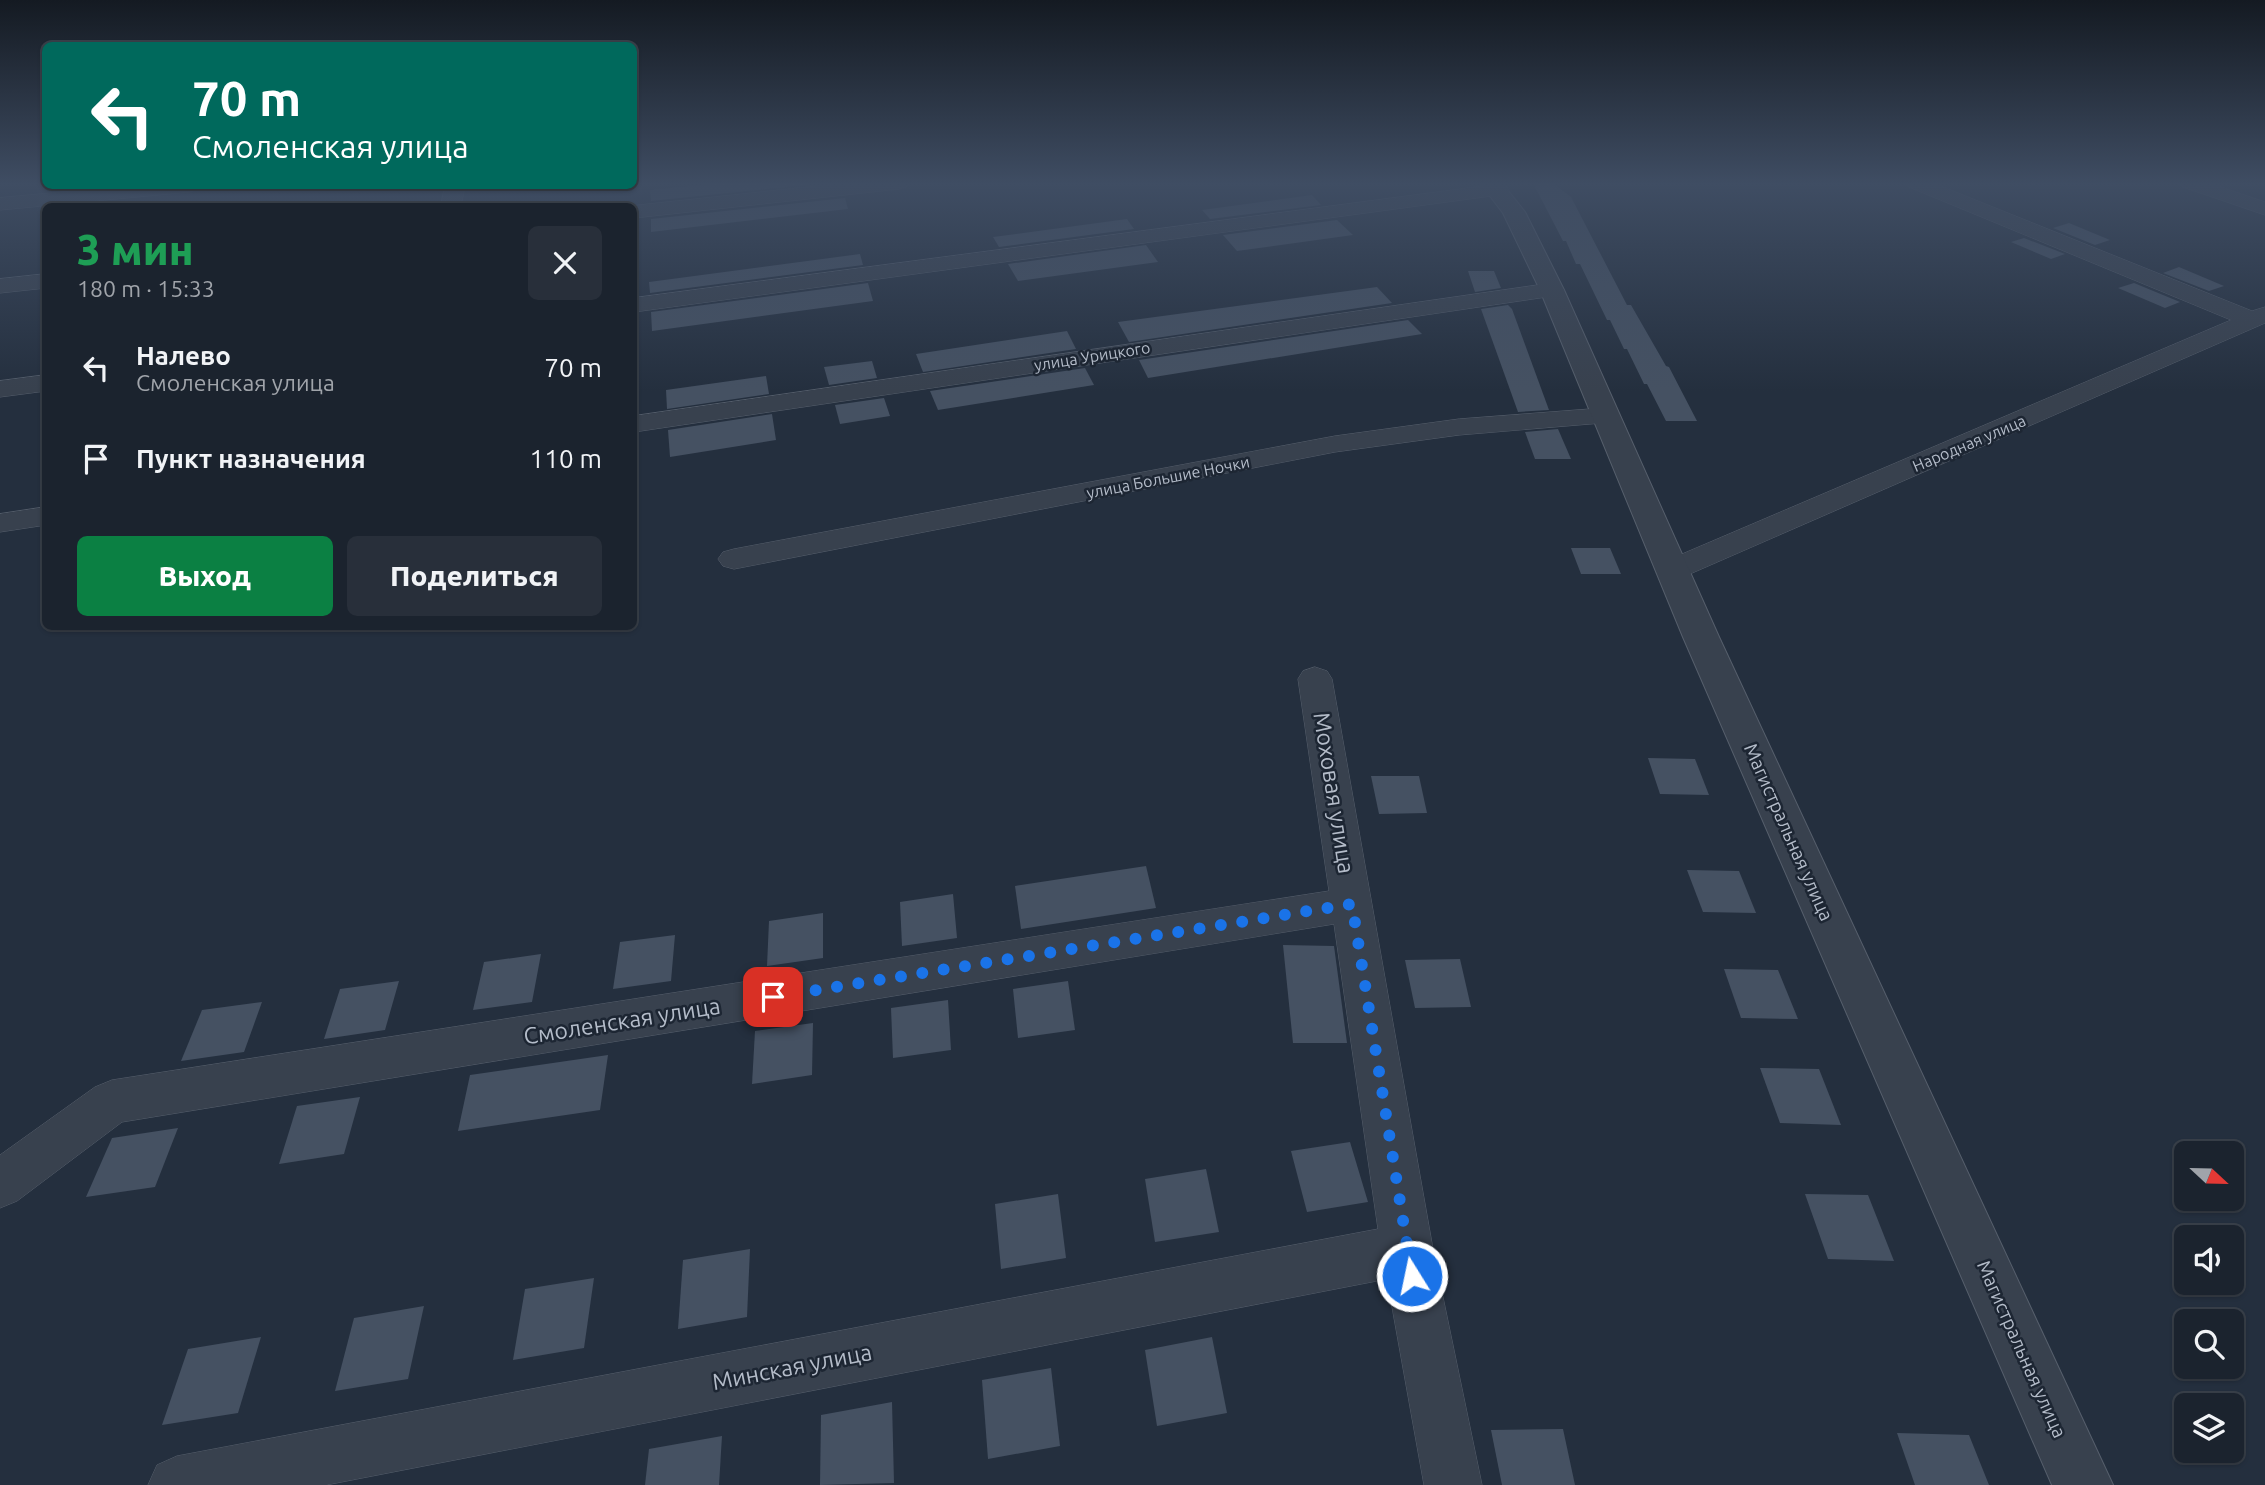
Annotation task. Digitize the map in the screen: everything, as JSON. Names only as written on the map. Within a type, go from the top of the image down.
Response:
[{"type":"street","points":[[637,305],[1025,252]]},
{"type":"street","name":"Магистральная улица","points":[[1534,252],[1672,570],[2083,1485]]},
{"type":"street","points":[[2093,252],[2259,317]]},
{"type":"street","points":[[0,286],[42,281]]},
{"type":"street","name":"улица Урицкого","points":[[637,424],[1552,290]]},
{"type":"street","name":"Народная улица","points":[[1672,570],[2259,317]]},
{"type":"street","points":[[0,389],[42,384]]},
{"type":"street","name":"улица Большие Ночки","points":[[734,559],[1335,444],[1460,427],[1604,416]]},
{"type":"street","points":[[0,523],[42,517]]},
{"type":"street","name":"Моховая улица","points":[[1315,679],[1407,1250],[1453,1485]]},
{"type":"street","name":"Смоленская улица","points":[[0,1184],[112,1102],[1352,904]]},
{"type":"street","name":"Минская улица","points":[[177,1485],[1407,1250]]},
{"type":"building","points":[[1093,252],[1151,252],[1158,262],[1018,281],[1008,264]]},
{"type":"building","points":[[1571,252],[1600,252],[1627,305],[1631,305],[1669,367],[1697,421],[1666,421],[1627,349],[1624,349],[1610,320],[1607,320],[1580,264],[1576,264]]},
{"type":"building","points":[[2035,252],[2065,254],[2051,259]]},
{"type":"building","points":[[860,254],[863,265],[650,293],[649,282]]},
{"type":"building","points":[[2179,267],[2224,286],[2209,291],[2163,273]]},
{"type":"building","points":[[1468,271],[1494,271],[1501,288],[1475,292]]},
{"type":"building","points":[[868,283],[873,301],[652,331],[651,312]]},
{"type":"building","points":[[2134,283],[2180,302],[2165,308],[2118,288]]},
{"type":"building","points":[[1377,287],[1392,303],[1129,342],[1118,322]]},
{"type":"building","points":[[1508,305],[1512,309],[1549,410],[1518,412],[1481,309]]},
{"type":"building","points":[[1408,320],[1422,334],[1148,378],[1139,360]]},
{"type":"building","points":[[1067,331],[1076,349],[923,372],[916,354]]},
{"type":"building","points":[[872,361],[877,378],[829,385],[824,367]]},
{"type":"building","points":[[1085,368],[1094,385],[938,410],[930,391]]},
{"type":"building","points":[[766,376],[769,394],[667,409],[666,390]]},
{"type":"building","points":[[884,398],[890,416],[840,424],[835,405]]},
{"type":"building","points":[[772,414],[776,440],[670,457],[668,430]]},
{"type":"building","points":[[1558,429],[1571,459],[1535,459],[1525,432]]},
{"type":"building","points":[[1571,548],[1610,548],[1621,574],[1581,574]]},
{"type":"building","points":[[1648,758],[1695,759],[1709,795],[1660,794]]},
{"type":"building","points":[[1371,776],[1419,776],[1427,813],[1379,814]]},
{"type":"building","points":[[1146,866],[1156,908],[1021,929],[1015,886]]},
{"type":"building","points":[[1687,870],[1739,871],[1756,913],[1703,912]]},
{"type":"building","points":[[953,894],[957,938],[902,946],[900,902]]},
{"type":"building","points":[[823,913],[823,958],[767,966],[769,921]]},
{"type":"building","points":[[675,935],[671,981],[613,989],[620,942]]},
{"type":"building","points":[[1283,945],[1334,946],[1347,1043],[1293,1043]]},
{"type":"building","points":[[541,954],[532,1002],[473,1010],[484,962]]},
{"type":"building","points":[[1460,959],[1471,1007],[1415,1008],[1405,960]]},
{"type":"building","points":[[1724,969],[1778,970],[1798,1019],[1741,1018]]},
{"type":"building","points":[[399,981],[385,1030],[324,1039],[340,989]]},
{"type":"building","points":[[1068,981],[1075,1030],[1018,1038],[1013,989]]},
{"type":"building","points":[[948,1000],[951,1050],[893,1058],[891,1008]]},
{"type":"building","points":[[262,1002],[244,1052],[181,1061],[202,1010]]},
{"type":"building","points":[[813,1023],[812,1075],[752,1084],[755,1031]]},
{"type":"building","points":[[608,1055],[600,1110],[458,1131],[470,1075]]},
{"type":"building","points":[[1760,1068],[1819,1069],[1841,1125],[1780,1123]]},
{"type":"building","points":[[360,1097],[344,1154],[279,1164],[297,1106]]},
{"type":"building","points":[[178,1128],[155,1187],[86,1197],[112,1138]]},
{"type":"building","points":[[1350,1142],[1368,1202],[1307,1212],[1291,1151]]},
{"type":"building","points":[[1206,1169],[1219,1232],[1155,1242],[1145,1179]]},
{"type":"building","points":[[1058,1194],[1066,1258],[1001,1269],[995,1204]]},
{"type":"building","points":[[1805,1194],[1868,1195],[1894,1261],[1828,1259]]},
{"type":"building","points":[[750,1249],[747,1317],[678,1329],[683,1260]]},
{"type":"building","points":[[594,1278],[584,1348],[513,1360],[525,1289]]},
{"type":"building","points":[[424,1306],[408,1379],[335,1391],[354,1318]]},
{"type":"building","points":[[261,1337],[238,1413],[162,1425],[188,1349]]},
{"type":"building","points":[[1212,1337],[1227,1413],[1157,1426],[1145,1350]]},
{"type":"building","points":[[1051,1368],[1060,1446],[988,1459],[982,1380]]},
{"type":"building","points":[[892,1402],[894,1483],[820,1485],[821,1415]]},
{"type":"building","points":[[1563,1429],[1575,1485],[1502,1485],[1491,1430]]},
{"type":"building","points":[[1897,1433],[1969,1435],[1989,1485],[1915,1485]]},
{"type":"building","points":[[722,1436],[719,1485],[645,1485],[649,1449]]},
{"type":"route","points":[[773,997],[1352,904],[1412,1276]]}]
